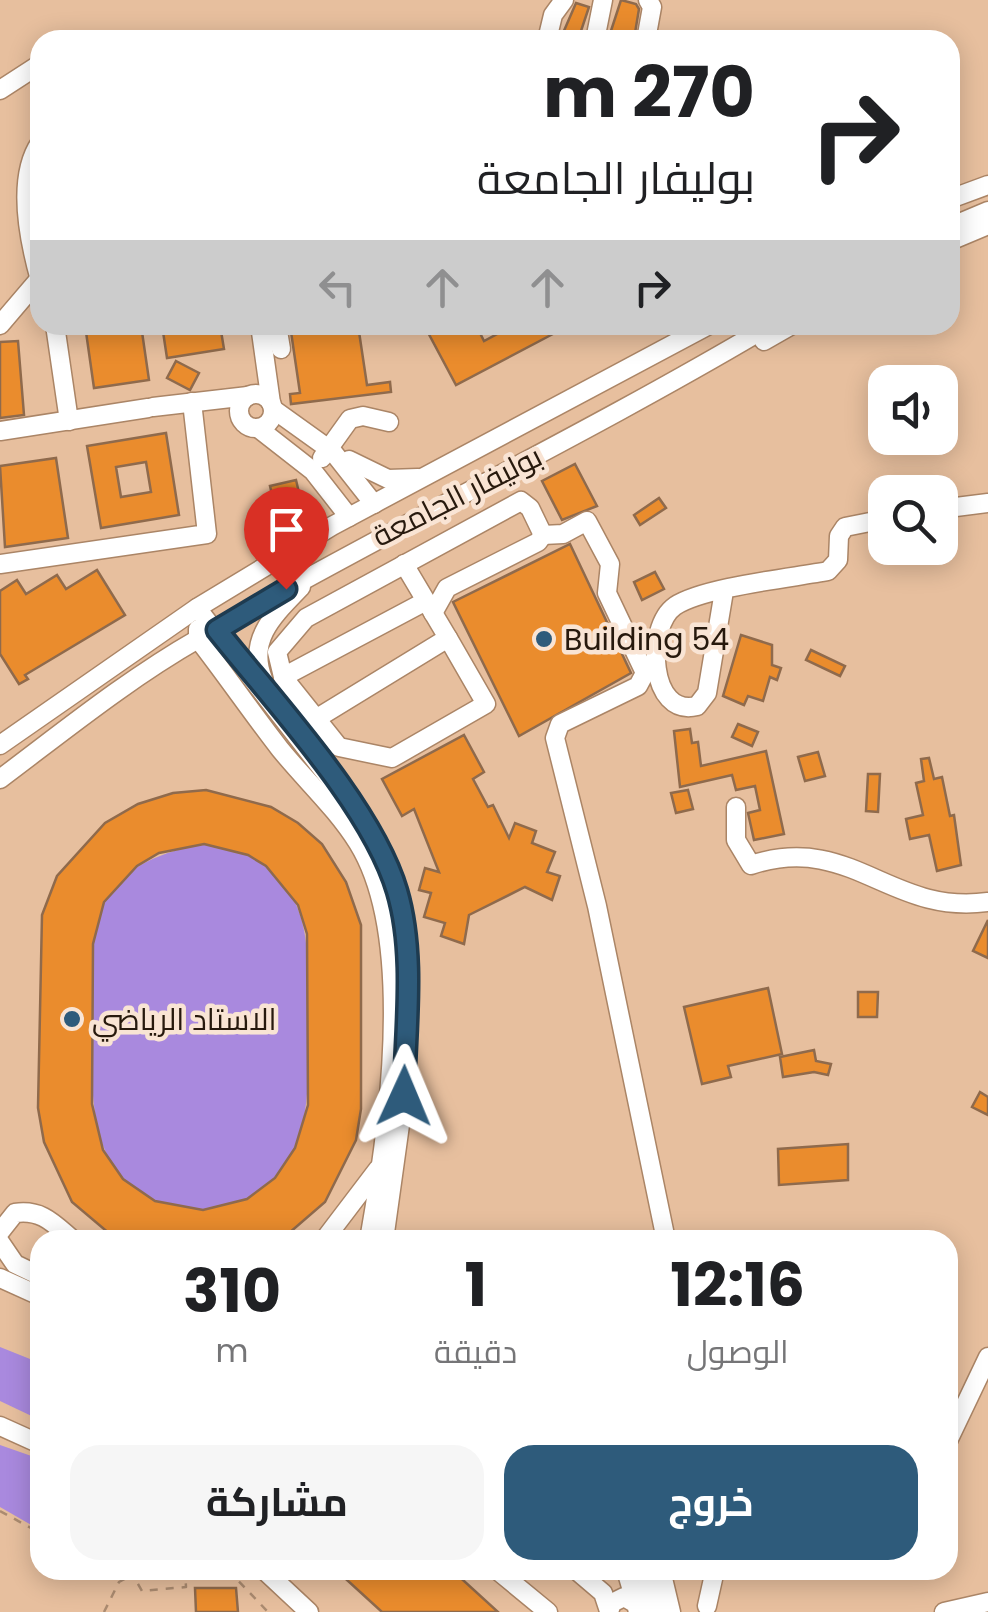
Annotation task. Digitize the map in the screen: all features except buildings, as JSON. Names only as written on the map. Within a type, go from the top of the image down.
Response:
[{"type":"street","points":[[550,30],[564,0]]},
{"type":"street","points":[[597,30],[603,0]]},
{"type":"street","points":[[648,0],[652,15],[648,30]]},
{"type":"street","points":[[0,90],[30,70]]},
{"type":"street","points":[[30,160],[26,188],[30,214]]},
{"type":"street","points":[[960,196],[988,186]]},
{"type":"street","points":[[960,222],[988,211]]},
{"type":"street","points":[[960,237],[988,224]]},
{"type":"street","points":[[0,326],[30,291]]},
{"type":"street","points":[[56,335],[70,421]]},
{"type":"street","points":[[258,428],[270,422],[272,406],[261,335]]},
{"type":"street","points":[[279,335],[281,349]]},
{"type":"street","name":"بوليفار الجامعة","points":[[0,745],[196,608],[317,535],[690,335]]},
{"type":"street","name":"بوليفار الجامعة","points":[[0,779],[198,639],[320,568],[646,399],[753,335]]},
{"type":"street","points":[[646,399],[772,335]]},
{"type":"street","points":[[0,431],[261,394],[330,451],[388,479],[410,480],[437,472]]},
{"type":"street","points":[[239,414],[248,396]]},
{"type":"street","points":[[218,398],[239,414],[245,424],[258,428],[318,477],[349,517]]},
{"type":"street","points":[[0,564],[208,534],[192,402]]},
{"type":"street","points":[[317,535],[328,509],[318,477],[350,419],[363,416],[389,422]]},
{"type":"street","points":[[330,451],[374,504]]},
{"type":"street","points":[[404,564],[486,704],[392,758],[339,747],[283,676],[277,652],[306,618],[404,564],[521,501],[530,508],[543,535]]},
{"type":"street","points":[[958,506],[988,503]]},
{"type":"street","points":[[543,535],[563,534],[587,521],[610,564],[607,593],[644,673],[638,686],[560,724],[556,738],[597,906],[664,1230]]},
{"type":"street","points":[[724,592],[707,693],[697,706],[678,706],[666,698],[661,686],[656,630],[677,605],[724,592],[828,570],[838,560],[839,536],[845,528],[868,522]]},
{"type":"street","points":[[283,676],[429,607],[447,588],[538,542],[543,535]]},
{"type":"street","points":[[271,698],[256,662],[257,643],[272,617],[320,568]]},
{"type":"street","points":[[196,608],[271,698],[358,843],[383,902],[390,946],[382,1164],[371,1230]]},
{"type":"street","points":[[196,608],[198,639],[283,753],[313,768],[380,847],[402,917],[404,1096],[385,1230]]},
{"type":"street","points":[[314,720],[448,638]]},
{"type":"street","points":[[313,768],[339,747]]},
{"type":"street","points":[[736,806],[736,840],[751,865],[781,855],[807,854],[845,864],[943,906],[988,902]]},
{"type":"street","points":[[332,1230],[382,1164]]},
{"type":"street","points":[[0,1232],[16,1213],[29,1211],[42,1214],[61,1230]]},
{"type":"street","points":[[0,1242],[15,1264],[30,1271]]},
{"type":"street","points":[[0,1278],[30,1292]]},
{"type":"street","points":[[958,1420],[988,1358]]},
{"type":"street","points":[[0,1418],[30,1430]]},
{"type":"street","points":[[0,1426],[30,1440]]},
{"type":"street","points":[[275,1580],[309,1612]]},
{"type":"street","points":[[291,1580],[324,1612]]},
{"type":"street","points":[[492,1580],[530,1612]]},
{"type":"street","points":[[510,1580],[548,1612]]},
{"type":"street","points":[[587,1580],[602,1594],[609,1611],[620,1598],[637,1608]]},
{"type":"street","points":[[629,1580],[637,1608]]},
{"type":"street","points":[[647,1580],[655,1612]]},
{"type":"street","points":[[663,1580],[672,1612]]},
{"type":"street","points":[[664,1580],[680,1612]]},
{"type":"street","points":[[707,1606],[714,1580]]},
{"type":"street","points":[[944,1612],[988,1602]]},
{"type":"path","points":[[0,1511],[30,1528]]},
{"type":"path","points":[[104,1612],[122,1580]]},
{"type":"path","points":[[136,1580],[142,1591],[186,1587],[186,1580]]},
{"type":"path","points":[[238,1580],[268,1612]]},
{"type":"shaded area","points":[[204,844],[257,860],[283,882],[300,914],[308,966],[307,1091],[299,1137],[276,1176],[244,1200],[215,1210],[161,1202],[132,1187],[113,1166],[101,1139],[92,1076],[92,954],[103,903],[134,869],[174,851]]},
{"type":"shaded area","points":[[0,1347],[30,1359],[30,1415],[0,1401]]},
{"type":"shaded area","points":[[0,1445],[30,1456],[30,1524],[0,1507]]},
{"type":"place","name":"Building 54","points":[[544,639]]},
{"type":"place","name":"الاستاد الرياضي","points":[[72,1019]]},
{"type":"route","points":[[286,589],[217,630],[320,762],[380,847],[398,894],[402,917],[406,979],[404,1096]]}]
